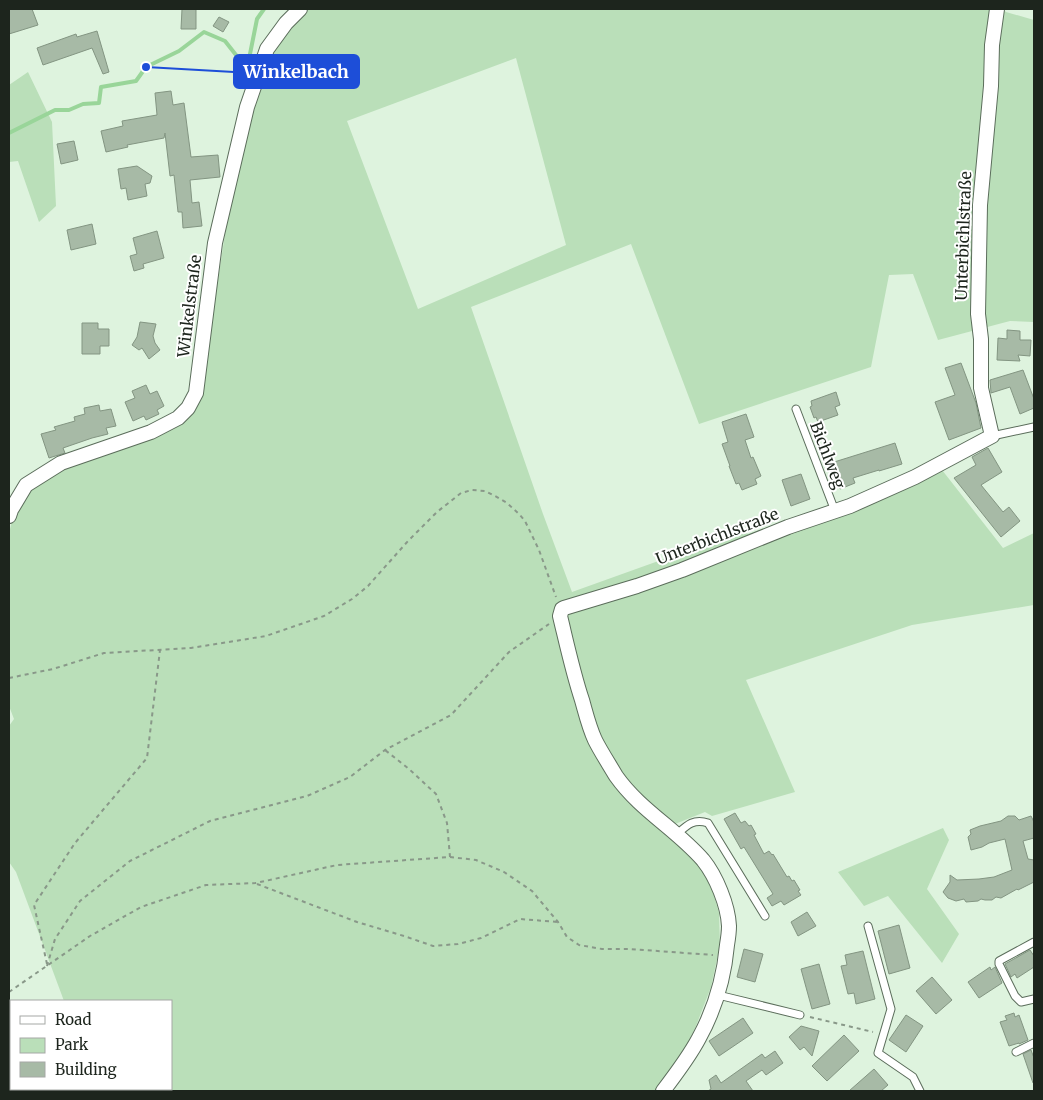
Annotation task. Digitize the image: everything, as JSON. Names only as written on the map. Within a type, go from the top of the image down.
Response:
[{"type":"street","name":"Winkelstraße","points":[[9,512],[26,485],[61,462],[151,432],[178,418],[188,408],[196,393],[215,243],[247,107],[267,49],[286,23],[300,9]]},
{"type":"street","name":"Unterbichlstraße","points":[[560,614],[564,608],[682,570],[788,527],[876,495],[915,477],[992,436],[981,388],[978,314],[980,205],[996,11]]},
{"type":"street","points":[[560,614],[572,669],[595,739],[617,777],[637,802],[703,860],[713,874],[726,909],[729,926],[726,956],[718,995],[699,1039],[663,1091]]},
{"type":"lane","name":"Bichlweg","points":[[796,409],[836,510]]},
{"type":"lane","points":[[992,436],[1034,427]]},
{"type":"lane","points":[[676,835],[685,826],[695,822],[701,820],[708,823],[765,916]]},
{"type":"lane","points":[[868,926],[891,1009],[878,1053],[912,1077],[920,1091]]},
{"type":"lane","points":[[1034,942],[999,964],[1015,996],[1021,1002],[1034,998]]},
{"type":"lane","points":[[718,995],[800,1015]]},
{"type":"lane","points":[[1016,1052],[1034,1043]]},
{"type":"path","points":[[9,678],[53,669],[104,653],[191,648],[266,636],[324,616],[352,599],[368,586],[408,540],[437,512],[461,493],[472,490],[484,491],[495,496],[513,509],[525,521],[539,550],[560,614],[509,652],[451,715],[385,750],[350,777],[307,796],[210,821],[130,861],[80,901],[55,939],[47,966]]},
{"type":"path","points":[[47,966],[34,905],[75,842],[147,758],[160,650]]},
{"type":"path","points":[[385,750],[436,794],[446,823],[450,857]]},
{"type":"path","points":[[9,992],[90,936],[141,907],[206,885],[256,883],[337,865],[450,857],[476,860],[504,872],[532,891],[558,922],[567,937],[579,946],[726,956]]},
{"type":"path","points":[[256,883],[358,922],[433,946],[458,944],[481,938],[520,918],[558,922]]},
{"type":"path","points":[[800,1015],[883,1034]]},
{"type":"green space","points":[[307,9],[1003,9],[1006,12],[1034,20],[1034,322],[1010,321],[938,340],[913,274],[889,275],[871,367],[699,424],[631,244],[471,307],[572,592],[742,531],[748,534],[845,500],[935,461],[1003,548],[1034,533],[1034,605],[912,625],[746,680],[795,792],[712,816],[705,812],[675,824],[664,833],[697,863],[711,885],[719,913],[720,945],[711,987],[696,1026],[681,1056],[655,1091],[133,1091],[132,1090],[172,1090],[172,1000],[64,1000],[16,872],[9,862],[9,726],[14,719],[9,706],[9,533],[14,513],[39,481],[61,468],[170,429],[203,379],[225,234],[236,181],[259,86],[273,53],[295,20]],"holes":[[[516,58],[566,245],[418,309],[347,121]]]},
{"type":"green space","points":[[28,72],[52,122],[56,206],[39,222],[18,161],[9,162],[9,85]]},
{"type":"green space","points":[[943,828],[949,840],[927,889],[959,934],[942,963],[888,896],[864,906],[838,872]]},
{"type":"building","points":[[9,9],[32,9],[38,25],[9,34]]},
{"type":"building","points":[[182,9],[196,9],[196,29],[181,29]]},
{"type":"building","points":[[219,17],[229,22],[223,32],[213,26]]},
{"type":"building","points":[[97,31],[109,72],[103,74],[92,48],[43,65],[37,48],[76,34],[77,37]]},
{"type":"building","points":[[171,91],[173,105],[184,103],[191,157],[218,155],[220,177],[190,180],[192,203],[199,202],[202,226],[183,228],[182,212],[178,212],[174,175],[170,176],[165,133],[164,138],[127,145],[128,147],[106,152],[101,131],[123,126],[122,121],[157,115],[155,93]]},
{"type":"building","points":[[74,141],[78,160],[61,164],[57,144]]},
{"type":"building","points":[[137,166],[152,176],[150,183],[145,184],[147,196],[128,200],[126,188],[121,189],[118,169]]},
{"type":"building","points":[[92,224],[96,244],[71,250],[67,230]]},
{"type":"building","points":[[157,231],[164,258],[143,264],[144,268],[134,271],[130,256],[137,254],[133,238]]},
{"type":"building","points":[[140,322],[156,324],[153,336],[160,350],[149,359],[142,348],[139,350],[132,345],[137,337]]},
{"type":"building","points":[[82,323],[98,323],[98,329],[109,329],[109,346],[100,346],[100,354],[82,354]]},
{"type":"building","points":[[1007,330],[1020,331],[1020,340],[1031,340],[1030,356],[1018,355],[1020,361],[997,360],[998,338],[1007,339]]},
{"type":"building","points":[[961,363],[976,403],[981,428],[949,440],[935,402],[955,395],[945,368]]},
{"type":"building","points":[[1023,370],[1034,399],[1034,408],[1020,414],[1010,387],[991,393],[990,380]]},
{"type":"building","points":[[146,385],[150,394],[157,391],[164,406],[157,410],[159,414],[146,420],[144,416],[133,421],[125,402],[135,398],[132,391]]},
{"type":"building","points":[[836,392],[840,405],[835,407],[838,415],[818,422],[816,417],[814,418],[810,407],[812,406],[811,401]]},
{"type":"building","points":[[99,405],[100,411],[111,409],[116,426],[106,428],[108,434],[63,448],[65,453],[49,458],[41,434],[56,430],[54,427],[75,421],[74,417],[85,414],[84,408]]},
{"type":"building","points":[[746,414],[754,437],[745,440],[751,458],[753,457],[761,476],[755,479],[757,484],[742,490],[739,483],[736,484],[722,444],[728,442],[722,422]]},
{"type":"building","points":[[895,443],[902,464],[853,478],[855,483],[840,489],[831,463]]},
{"type":"building","points":[[988,448],[1002,472],[981,485],[1003,512],[1009,507],[1020,521],[1001,537],[954,478],[976,465],[972,457]]},
{"type":"building","points":[[801,474],[810,499],[791,506],[782,480]]},
{"type":"building","points":[[735,813],[741,823],[745,821],[749,826],[751,825],[764,854],[769,851],[773,854],[787,877],[789,876],[792,881],[794,880],[801,895],[784,905],[781,901],[772,906],[767,898],[773,894],[744,847],[741,849],[724,819]]},
{"type":"building","points":[[1008,816],[1015,816],[1019,820],[1031,816],[1034,822],[1034,838],[1023,841],[1028,859],[1034,860],[1034,882],[1001,898],[996,897],[992,900],[981,899],[966,902],[964,899],[956,901],[948,898],[943,892],[950,882],[950,875],[957,880],[979,879],[994,877],[1012,870],[1005,839],[971,850],[968,837],[971,834],[970,830],[1001,821]]},
{"type":"building","points":[[807,912],[816,926],[798,936],[791,922]]},
{"type":"building","points":[[899,925],[910,968],[889,974],[878,931]]},
{"type":"building","points":[[744,949],[763,954],[755,982],[737,977]]},
{"type":"building","points":[[1030,950],[1034,956],[1034,967],[1017,978],[1015,974],[1011,977],[1005,964]]},
{"type":"building","points":[[863,951],[875,999],[856,1004],[854,993],[848,994],[841,966],[847,965],[845,955]]},
{"type":"building","points":[[819,964],[830,1004],[812,1009],[801,969]]},
{"type":"building","points":[[990,967],[991,970],[995,967],[1002,983],[979,998],[968,982]]},
{"type":"building","points":[[932,977],[952,1000],[936,1014],[916,991]]},
{"type":"building","points":[[1014,1013],[1015,1017],[1019,1015],[1028,1040],[1009,1046],[1000,1022],[1007,1020],[1005,1016]]},
{"type":"building","points":[[906,1015],[923,1026],[906,1052],[889,1040]]},
{"type":"building","points":[[743,1018],[753,1033],[719,1056],[709,1041]]},
{"type":"building","points":[[801,1026],[819,1031],[812,1056],[804,1047],[800,1050],[789,1037]]},
{"type":"building","points":[[844,1035],[859,1051],[827,1081],[812,1066]]},
{"type":"building","points":[[1031,1050],[1034,1058],[1033,1083],[1023,1054]]},
{"type":"building","points":[[775,1051],[783,1063],[766,1075],[762,1070],[746,1081],[753,1091],[708,1091],[711,1089],[709,1080],[716,1075],[721,1083],[762,1054],[765,1058]]},
{"type":"building","points":[[874,1069],[888,1085],[881,1091],[849,1091]]},
{"type":"waterway","points":[[9,133],[55,110],[69,110],[83,104],[99,103],[101,87],[136,81],[146,67],[179,51],[204,32],[225,41],[247,69],[257,19],[264,9]]},
{"type":"place","name":"Winkelbach","points":[[146,67]]}]
